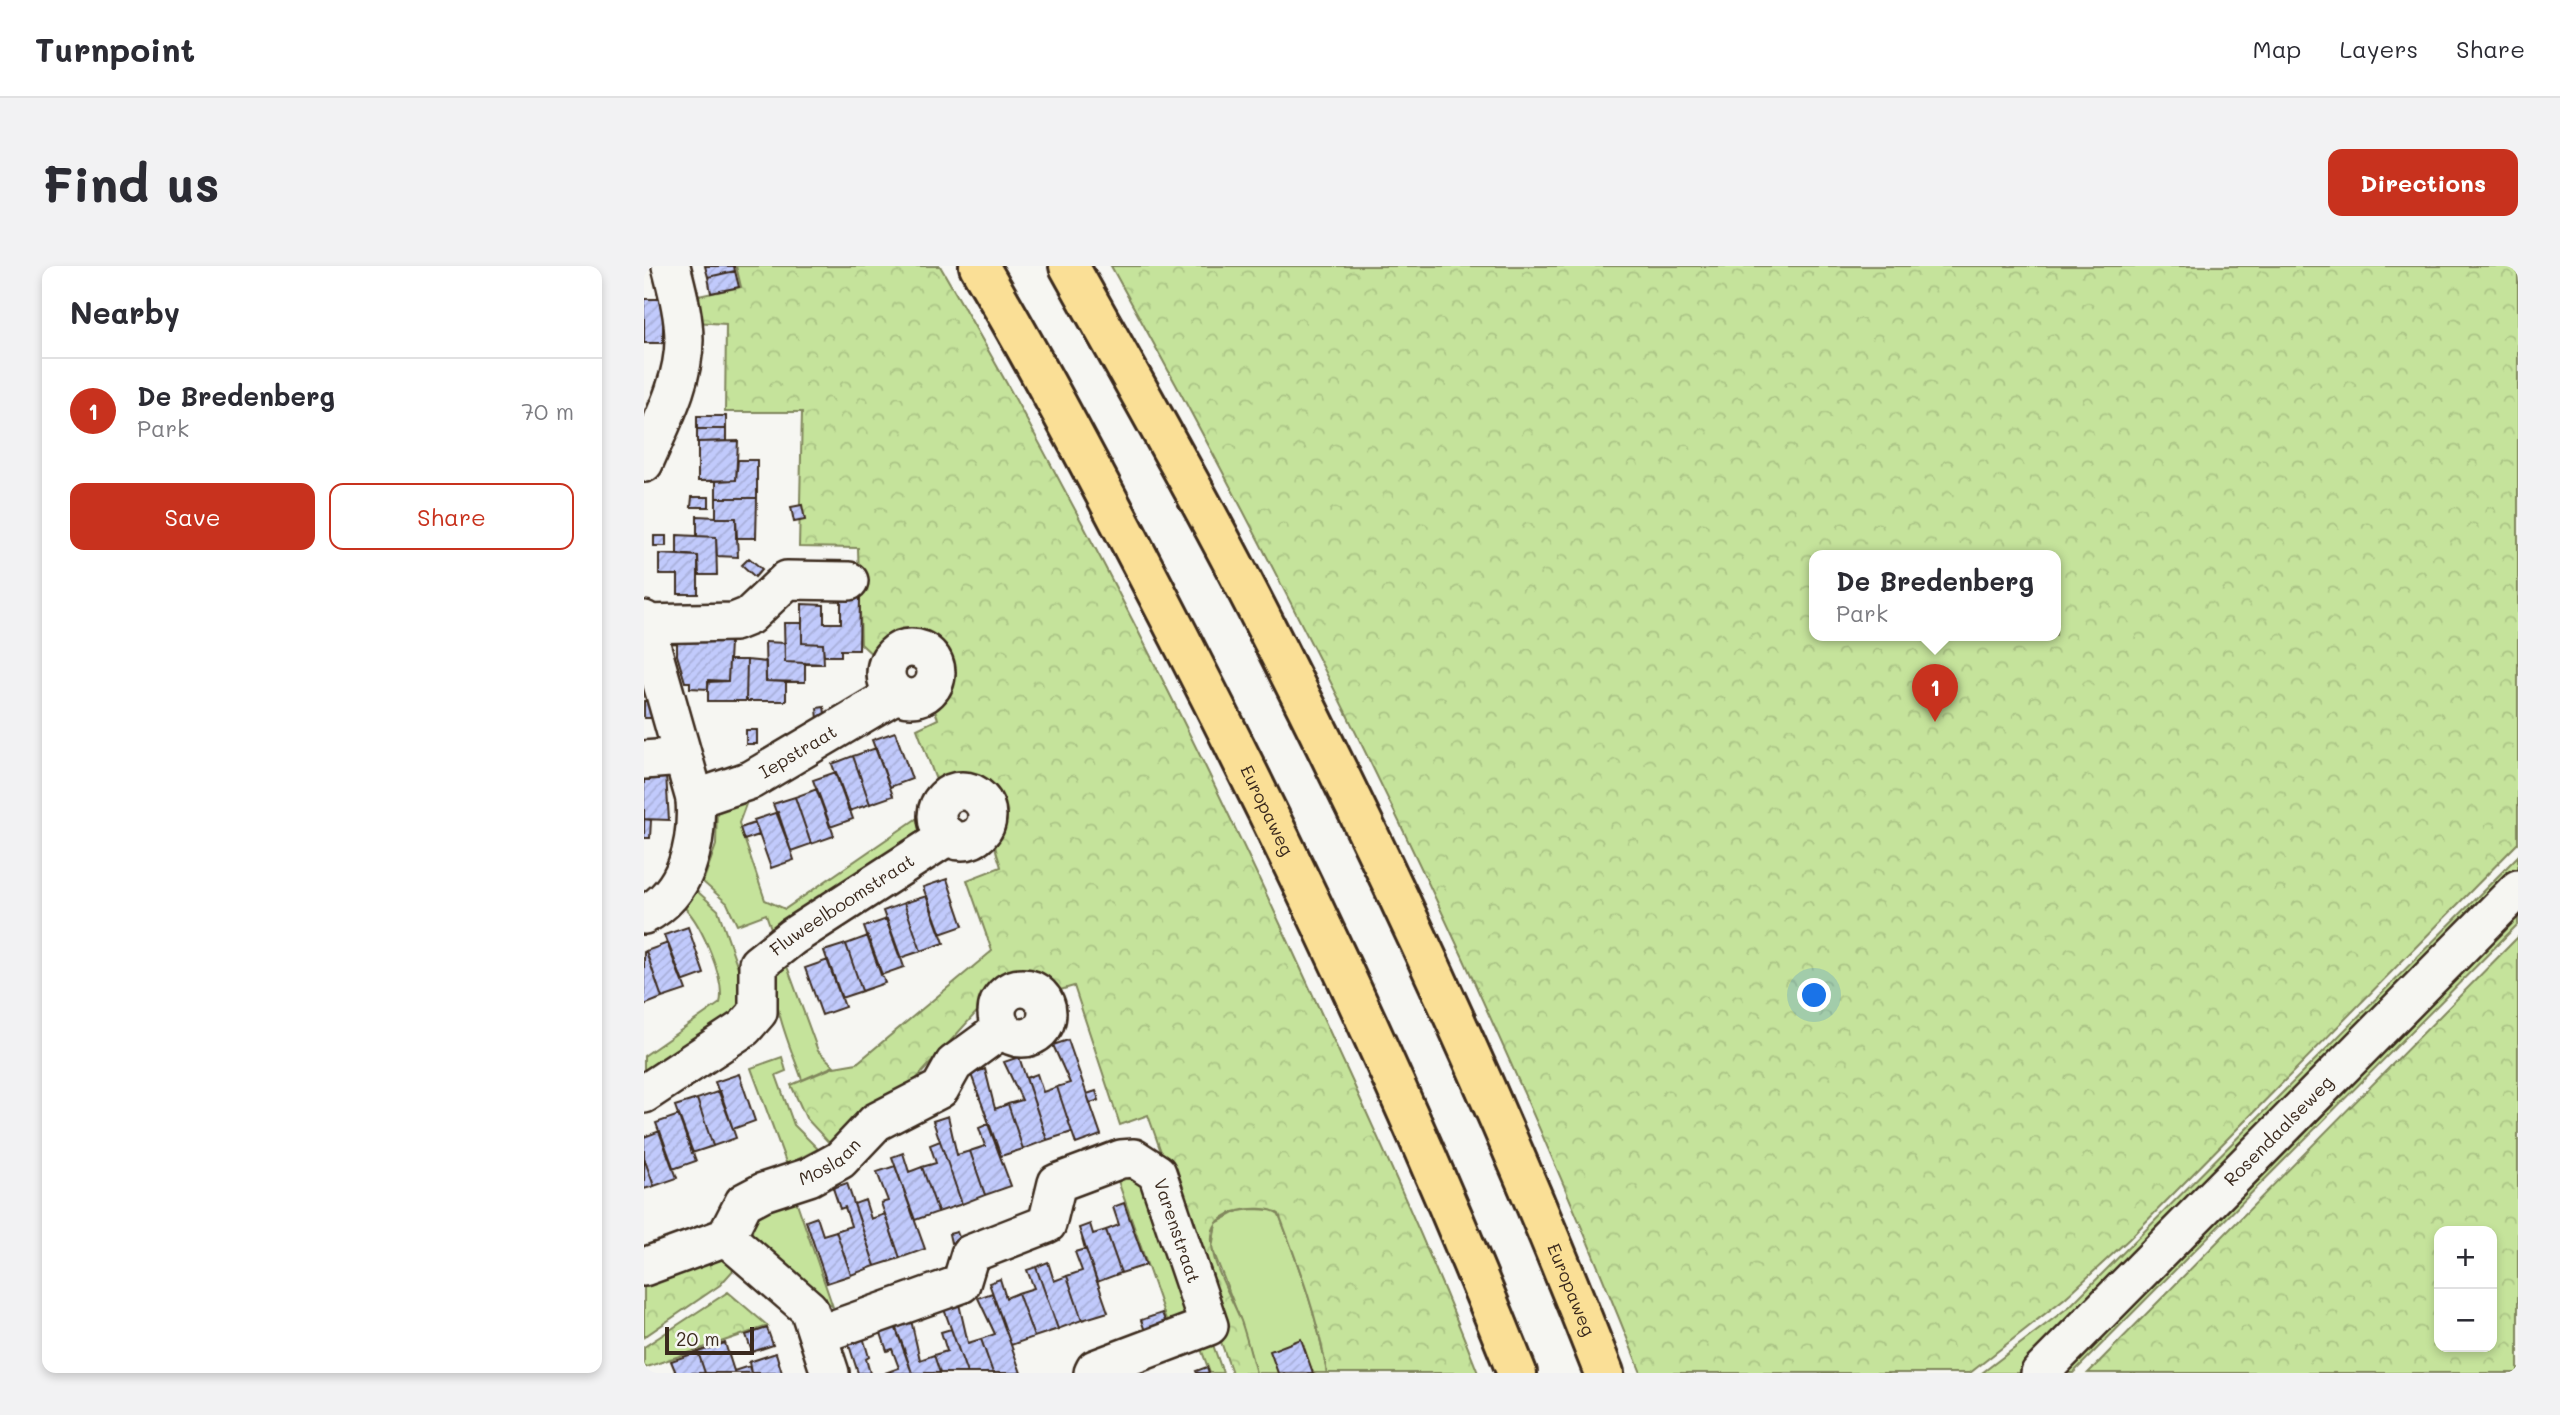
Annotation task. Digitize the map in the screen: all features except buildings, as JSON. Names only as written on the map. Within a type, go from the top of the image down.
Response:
[{"type":"highway","name":"Europaweg","points":[[979,266],[1128,536],[1319,918],[1473,1263],[1517,1373]]},
{"type":"highway","name":"Europaweg","points":[[1069,266],[1271,636],[1420,945],[1566,1276],[1604,1373]]},
{"type":"street","points":[[644,463],[680,370],[684,341],[682,317],[663,270]]},
{"type":"street","points":[[644,915],[667,898],[682,879],[694,846],[695,799],[644,623],[734,622],[749,616],[787,580],[849,581]]},
{"type":"street","name":"Iepstraat","points":[[695,799],[751,780],[896,694]]},
{"type":"street","points":[[644,760],[682,757]]},
{"type":"street","name":"Fluweelboomstraat","points":[[644,1094],[744,1028],[758,1012],[758,964],[792,937],[948,836]]},
{"type":"street","name":"Rosendaalseweg","points":[[2040,1373],[2518,889]]},
{"type":"street","name":"Moslaan","points":[[726,1237],[744,1202],[763,1192],[809,1177],[840,1160],[876,1122],[940,1089],[954,1063],[1002,1029]]},
{"type":"street","name":"Varenstraat","points":[[818,1335],[961,1284],[970,1254],[1047,1224],[1057,1183],[1121,1159],[1134,1158],[1157,1173],[1209,1326],[1095,1369],[1093,1373]]},
{"type":"street","points":[[644,1267],[726,1237],[809,1308],[830,1373]]},
{"type":"green space","points":[[736,266],[940,266],[1090,538],[1230,816],[1380,1141],[1478,1373],[1327,1373],[1313,1312],[1279,1214],[1259,1209],[1230,1213],[1220,1220],[1213,1230],[1216,1264],[1241,1321],[1256,1373],[1232,1373],[1220,1339],[1226,1336],[1148,1115],[1120,1125],[1074,986],[1050,993],[1026,979],[1001,985],[909,1087],[831,1145],[806,1118],[791,1085],[834,1067],[857,1063],[992,951],[967,880],[1001,867],[995,843],[999,812],[994,799],[981,787],[956,783],[939,788],[917,729],[938,719],[931,700],[941,686],[943,672],[930,643],[907,638],[894,643],[876,658],[861,644],[858,548],[799,547],[802,412],[725,412],[726,324],[695,322],[689,298],[741,287]]},
{"type":"green space","points":[[1111,266],[2518,266],[2518,843],[2129,1239],[2065,1298],[1970,1373],[1641,1373],[1583,1231],[1459,950],[1394,811],[1257,536]]},
{"type":"green space","points":[[746,795],[746,804],[739,823],[765,900],[785,909],[926,812],[920,837],[773,934],[766,914],[737,925],[727,903],[703,882],[716,845],[717,805]]},
{"type":"green space","points":[[2518,856],[2518,872],[2023,1373],[1982,1373],[2070,1306]]},
{"type":"green space","points":[[697,891],[718,910],[744,985],[740,988],[743,995],[741,1009],[644,1080],[644,1056],[720,1003],[719,981],[711,953],[698,926],[685,908]]},
{"type":"green space","points":[[2518,907],[2518,924],[2073,1373],[2058,1373]]},
{"type":"green space","points":[[2518,937],[2518,1373],[2088,1373]]},
{"type":"green space","points":[[784,958],[818,1051],[834,1066],[802,1080],[780,1018],[777,1000],[777,970]]},
{"type":"green space","points":[[782,1057],[786,1071],[776,1075],[794,1125],[818,1149],[787,1165],[751,1068]]},
{"type":"green space","points":[[1116,1175],[1142,1177],[1186,1315],[1169,1328]]},
{"type":"green space","points":[[796,1200],[833,1307],[752,1234],[753,1226],[760,1215]]},
{"type":"green space","points":[[1274,1210],[1279,1214],[1313,1312],[1327,1373],[1256,1373],[1241,1322],[1212,1248],[1216,1223],[1238,1211]]},
{"type":"green space","points":[[723,1255],[737,1266],[720,1285],[644,1337],[644,1280]]},
{"type":"green space","points":[[728,1292],[768,1326],[644,1368],[644,1347]]},
{"type":"green space","points":[[1212,1342],[1223,1373],[1210,1373],[1200,1346]]},
{"type":"place","name":"De Bredenberg","points":[[1935,722]]}]
